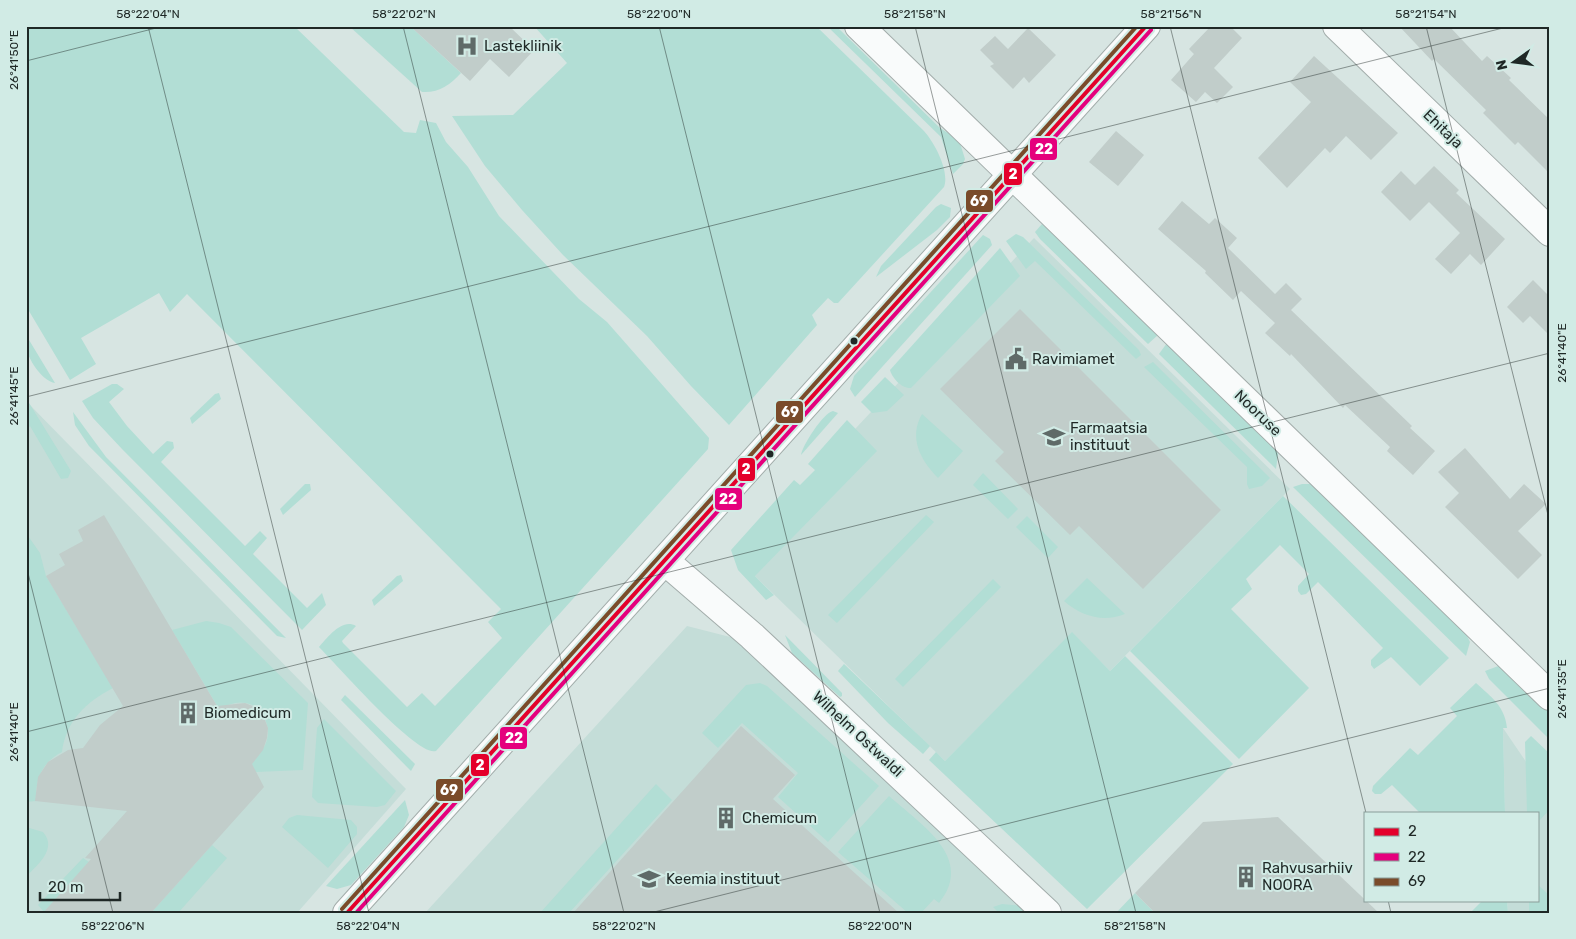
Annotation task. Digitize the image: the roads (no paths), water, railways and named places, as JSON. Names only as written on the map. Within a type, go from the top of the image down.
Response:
[{"type":"street","name":"Nooruse","points":[[859,26],[1550,696]]},
{"type":"street","points":[[347,913],[1146,26]]},
{"type":"street","name":"Ehitaja","points":[[1337,26],[1550,232]]},
{"type":"street","name":"Wilhelm Ostwaldi","points":[[665,561],[752,636],[1047,913]]},
{"type":"place","name":"Lastekliinik","points":[[467,46]]},
{"type":"place","name":"Ravimiamet","points":[[1016,359]]},
{"type":"place","name":"Farmaatsia instituut","points":[[1054,437]]},
{"type":"place","name":"Biomedicum","points":[[188,713]]},
{"type":"place","name":"Chemicum","points":[[726,818]]},
{"type":"place","name":"Rahvusarhiiv NOORA","points":[[1246,877]]},
{"type":"place","name":"Keemia instituut","points":[[649,879]]}]
